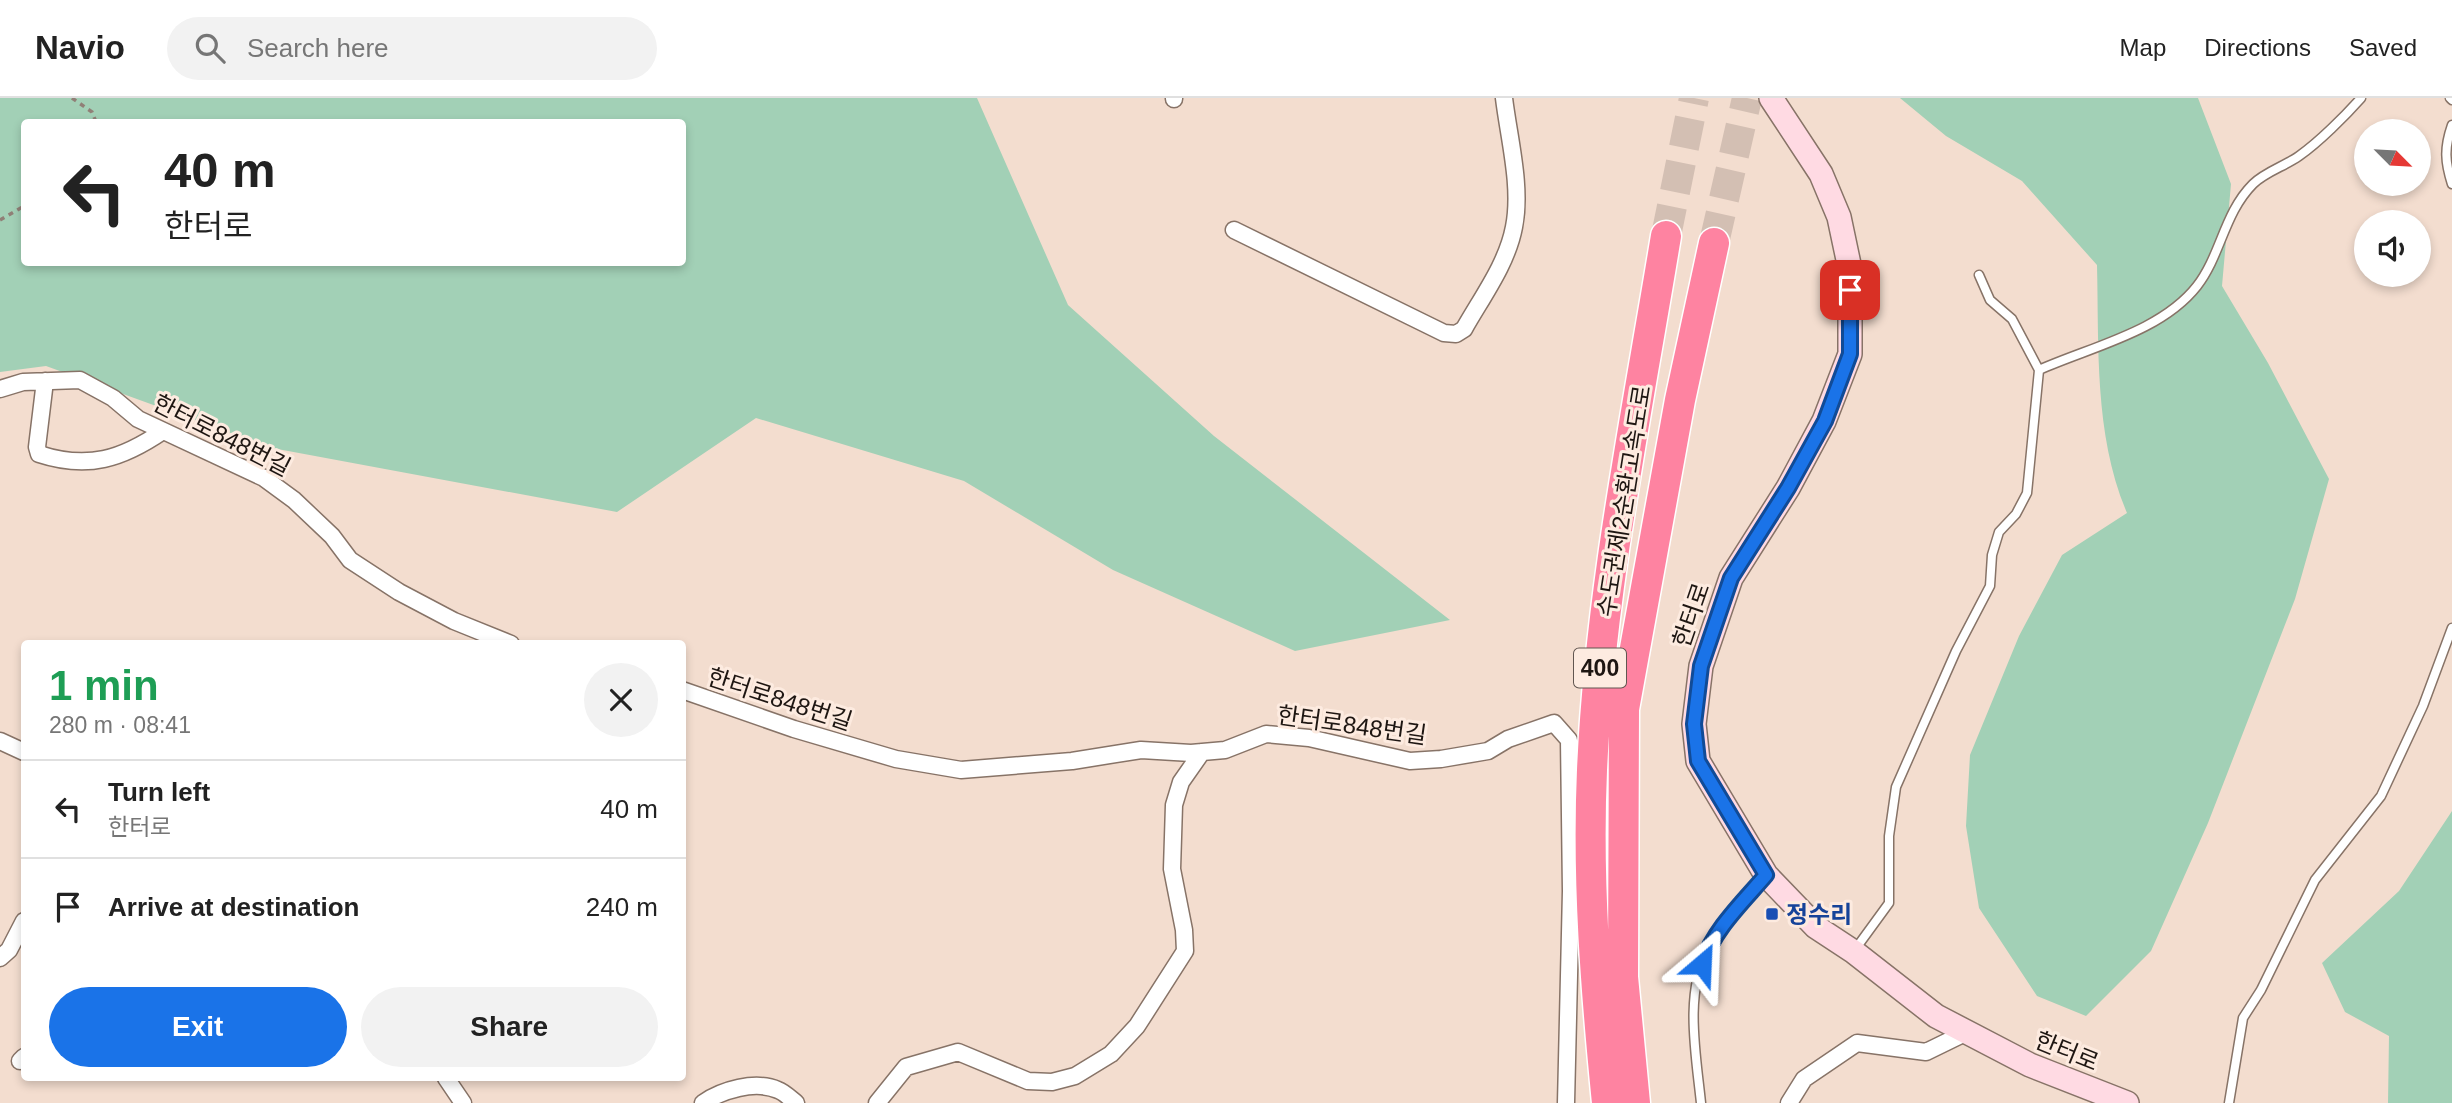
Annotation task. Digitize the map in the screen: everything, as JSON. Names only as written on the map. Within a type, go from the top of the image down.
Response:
[{"type":"highway","name":"수도권제2순환고속도로","points":[[1607,1103],[1589,874],[1592,770],[1599,673],[1612,565],[1666,236]]},
{"type":"highway","name":"수도권제2순환고속도로","points":[[1635,1103],[1623,977],[1624,709],[1677,413],[1714,243]]},
{"type":"main road","name":"한터로","points":[[1771,98],[1821,174],[1839,217],[1850,269],[1850,354],[1825,421],[1788,488],[1731,578],[1701,666],[1694,724],[1698,761],[1766,875],[1816,927],[1854,952],[1936,1016],[2030,1065],[2127,1103]]},
{"type":"street","points":[[1234,230],[1419,321],[1456,334],[1464,329],[1497,273],[1514,226],[1515,196],[1504,98]]},
{"type":"street","name":"한터로848번길","points":[[0,389],[23,382],[80,380],[113,398],[138,419],[264,478],[294,500],[332,536],[350,560],[399,592],[454,621],[501,640]]},
{"type":"street","points":[[45,381],[37,447],[39,454],[64,460],[107,460],[143,445],[163,430]]},
{"type":"street","name":"한터로848번길","points":[[686,691],[794,729],[896,759],[961,770],[1072,761],[1141,750],[1225,750],[1266,734],[1308,738],[1410,761],[1441,759],[1488,751],[1508,739],[1553,723],[1569,740],[1572,891],[1566,1103]]},
{"type":"street","points":[[0,741],[21,751]]},
{"type":"street","points":[[877,1103],[906,1067],[958,1052],[1028,1081],[1052,1082],[1075,1076],[1111,1054],[1137,1026],[1185,951],[1184,930],[1172,869],[1174,805],[1181,782],[1202,752]]},
{"type":"street","points":[[0,958],[9,950],[21,927]]},
{"type":"street","points":[[1789,1103],[1804,1079],[1857,1044],[1926,1052],[1967,1032]]},
{"type":"street","points":[[448,1081],[463,1103]]},
{"type":"street","points":[[704,1103],[719,1092],[758,1087],[778,1090],[796,1103]]},
{"type":"lane","points":[[2039,370],[2141,327],[2186,298],[2199,284],[2227,220],[2244,194],[2256,181],[2300,155],[2361,98]]},
{"type":"lane","points":[[2452,125],[2445,144],[2445,163],[2452,184]]},
{"type":"lane","points":[[1854,952],[1889,903],[1889,836],[1896,788],[1956,651],[1990,586],[1992,555],[1998,532],[2016,514],[2026,493],[2039,370],[2012,319],[1990,300],[1979,275]]},
{"type":"lane","points":[[2229,1103],[2243,1018],[2261,990],[2315,880],[2381,796],[2423,706],[2452,628]]},
{"type":"lane","points":[[1701,1103],[1694,1032],[1698,979],[1707,950],[1722,926],[1766,875]]},
{"type":"path","points":[[72,98],[92,112],[95,119]]},
{"type":"path","points":[[0,220],[21,208]]},
{"type":"green space","points":[[0,98],[977,98],[1068,305],[1214,436],[1450,620],[1295,651],[1113,570],[964,481],[756,418],[617,512],[272,448],[46,366],[0,372]]},
{"type":"green space","points":[[1900,98],[2198,98],[2231,184],[2222,286],[2268,363],[2329,479],[2295,599],[2208,823],[2151,951],[2086,1016],[2037,996],[1979,908],[1966,826],[1970,755],[2019,636],[2062,555],[2127,513],[2109,453],[2100,391],[2097,265],[2022,181],[1946,136]]},
{"type":"green space","points":[[2452,811],[2452,1103],[2388,1103],[2389,1036],[2345,1012],[2322,963],[2399,891]]},
{"type":"tunnel","points":[[1666,236],[1694,98]]},
{"type":"tunnel","points":[[1714,243],[1747,98]]},
{"type":"place","name":"정수리","points":[[1772,914]]},
{"type":"route","points":[[1702,964],[1722,926],[1766,875],[1756,854],[1698,761],[1694,724],[1701,666],[1731,578],[1788,488],[1825,421],[1850,354],[1850,290]]}]
